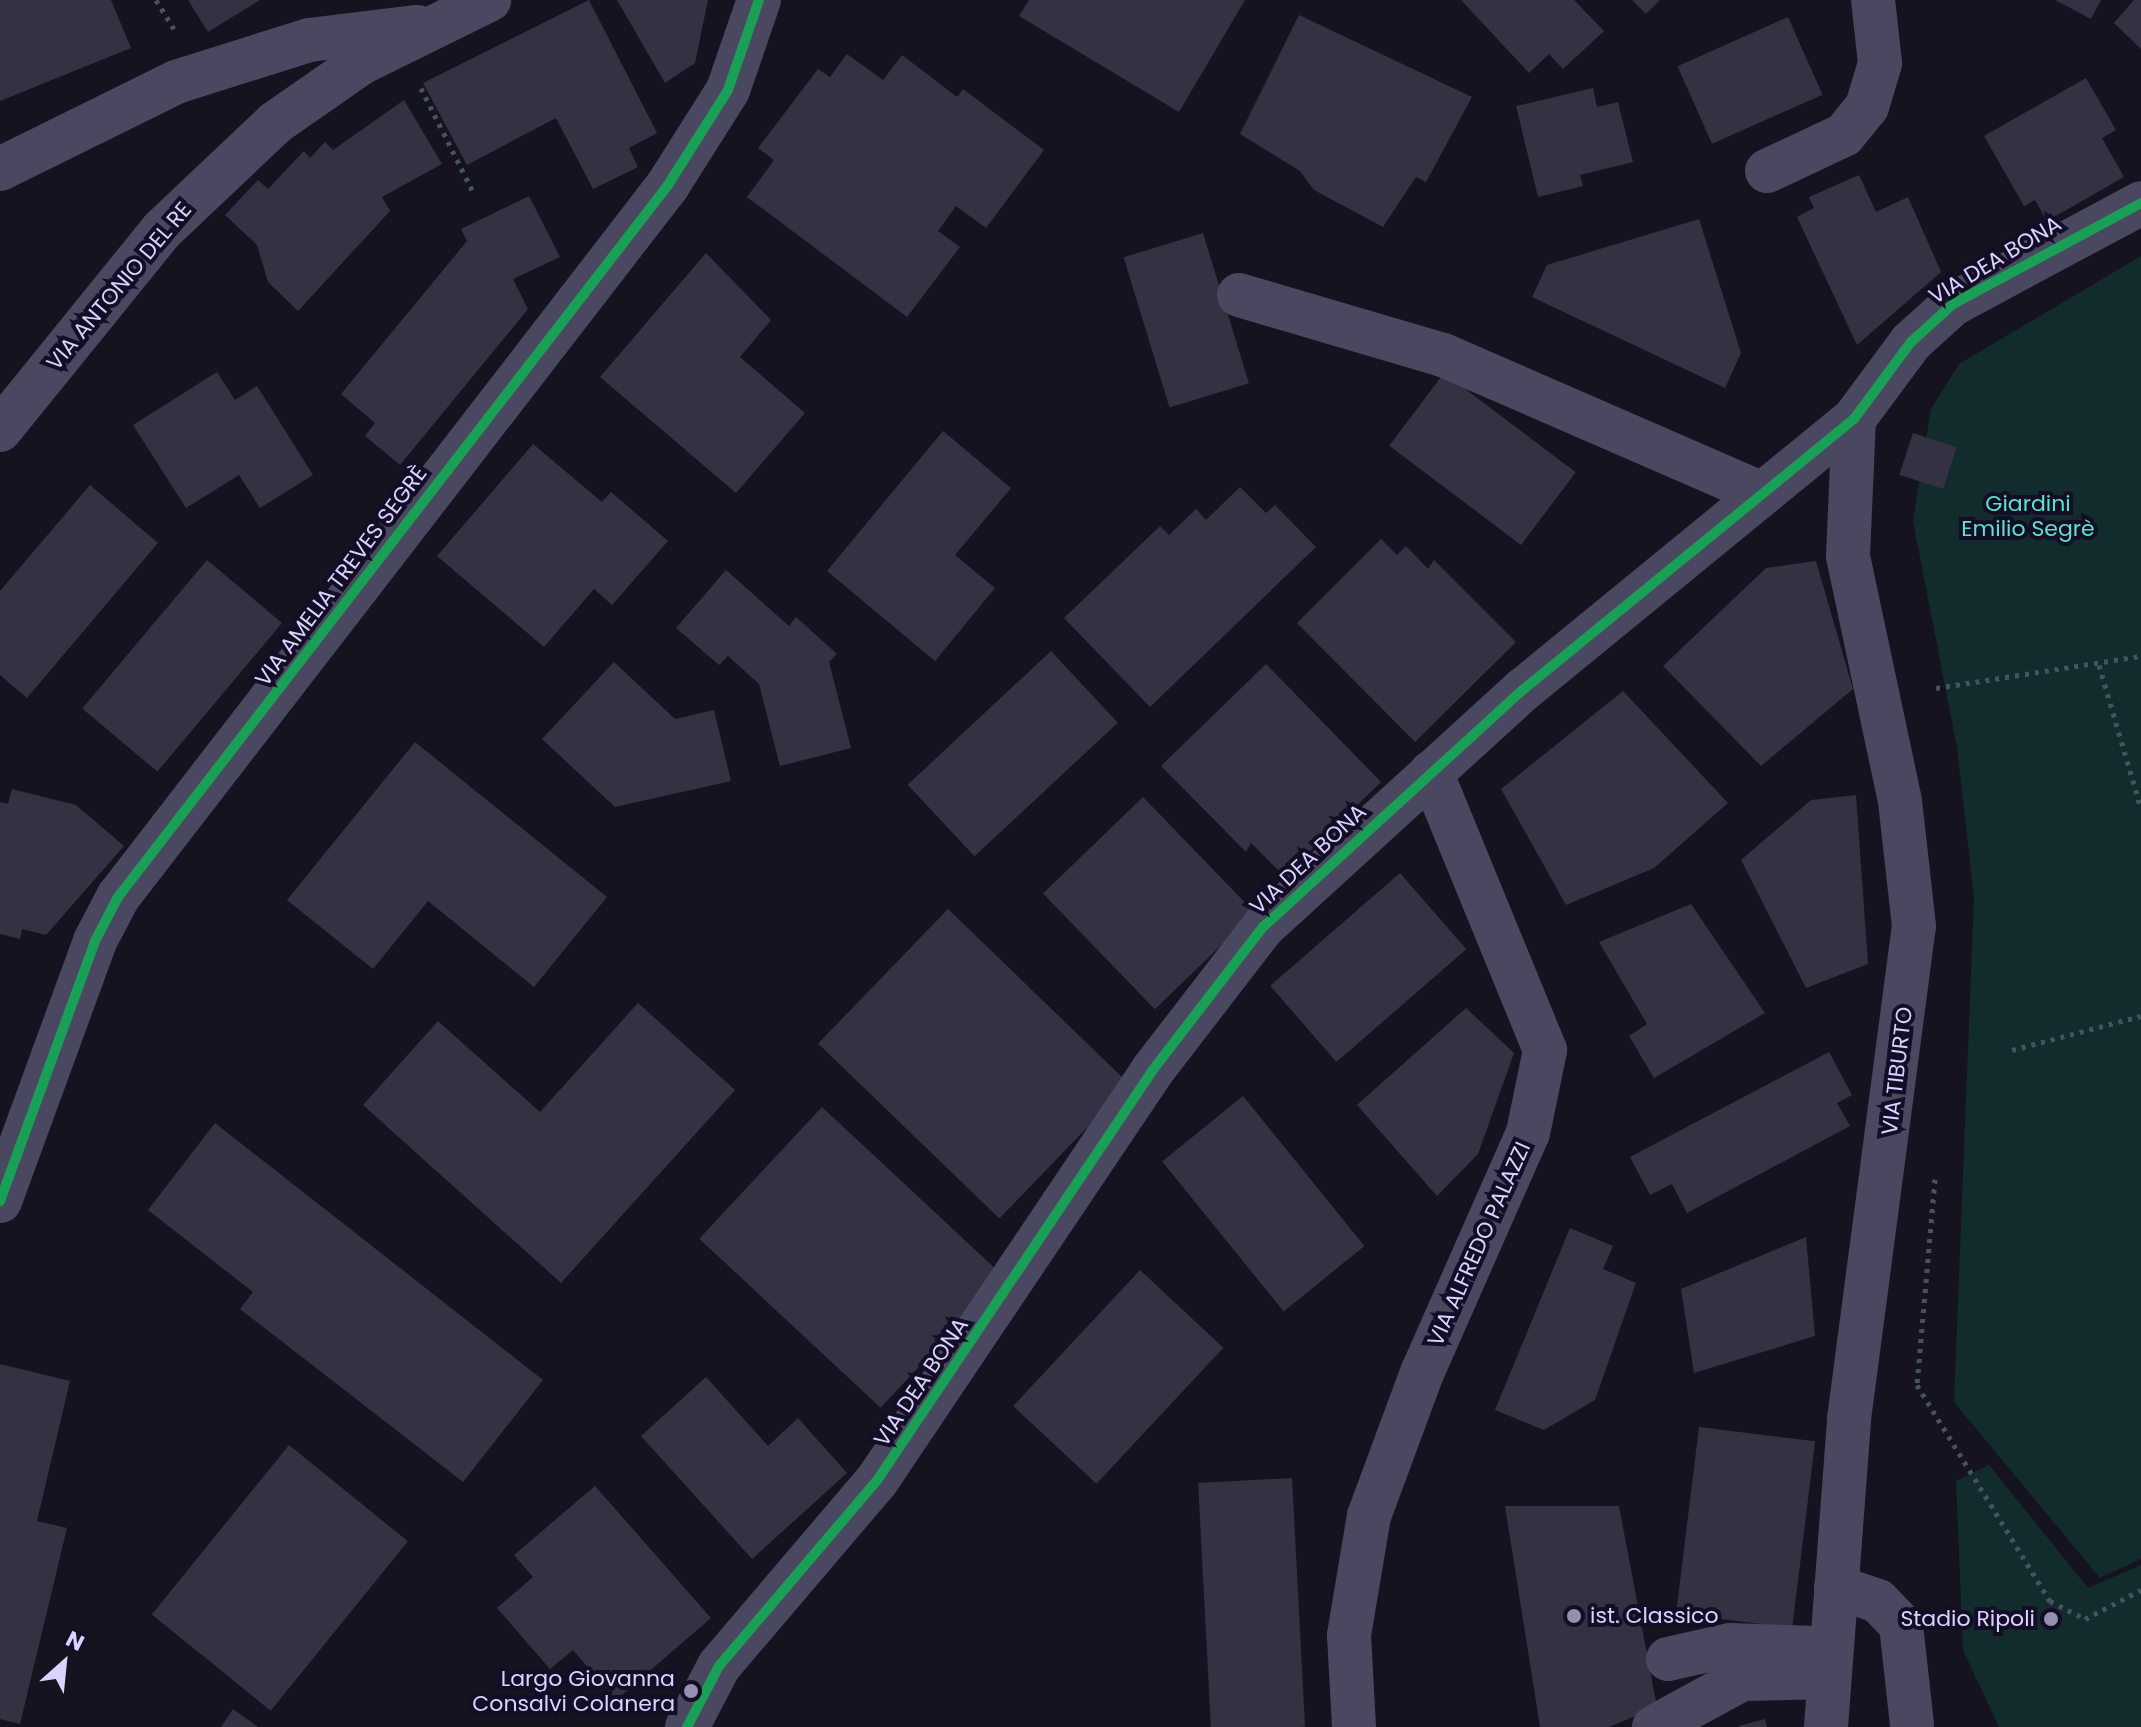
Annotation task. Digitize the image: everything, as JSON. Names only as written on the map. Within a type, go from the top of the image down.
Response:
[{"type":"street","name":"VIA ANTONIO DEL RE","points":[[0,430],[126,271],[201,191],[289,111],[415,36],[489,0]]},
{"type":"street","name":"VIA AMELIA TREVES SEGRÈ","points":[[0,1201],[95,941],[118,897],[668,185],[728,90],[759,0]]},
{"type":"street","points":[[1767,171],[1844,135],[1867,107],[1880,63],[1873,0]]},
{"type":"street","points":[[0,169],[176,82],[309,40],[384,26],[415,36]]},
{"type":"street","name":"VIA DEA BONA","points":[[687,1727],[733,1646],[900,1448],[1152,1071],[1241,954],[1431,772],[1761,493],[1854,419],[1911,342],[1953,304],[2141,203]]},
{"type":"street","points":[[1239,295],[1443,355],[1761,493]]},
{"type":"street","name":"VIA TIBURTO","points":[[1826,1727],[1849,1419],[1914,926],[1900,801],[1848,556],[1854,419]]},
{"type":"street","name":"VIA ALFREDO PALAZZI","points":[[1354,1727],[1349,1635],[1369,1516],[1422,1373],[1528,1133],[1545,1050],[1431,772]]},
{"type":"street","points":[[1836,1587],[1878,1601],[1901,1625],[1912,1724]]},
{"type":"street","points":[[1668,1659],[1730,1645],[1830,1662]]},
{"type":"street","points":[[1654,1727],[1742,1679],[1830,1662]]},
{"type":"path","points":[[415,36],[472,190]]},
{"type":"path","points":[[1936,688],[2099,665],[2141,656]]},
{"type":"path","points":[[2099,665],[2141,809]]},
{"type":"path","points":[[2012,1050],[2141,1016]]},
{"type":"path","points":[[1935,1174],[1917,1385],[2050,1601],[2085,1619],[2141,1590]]},
{"type":"green space","name":"Giardini Emilio Segrè","points":[[2141,256],[2141,1559],[2100,1578],[1954,1402],[1974,897],[1957,748],[1913,521],[1931,409],[1959,364]]},
{"type":"green space","name":"Stadio Ripoli","points":[[1989,1465],[2088,1588],[2141,1565],[2141,1727],[1999,1727],[1963,1650],[1956,1481]]},
{"type":"building","points":[[0,0],[111,0],[131,48],[0,101]]},
{"type":"building","points":[[188,0],[260,0],[208,32]]},
{"type":"building","points":[[589,0],[657,133],[629,148],[638,167],[593,189],[556,118],[467,165],[423,83]]},
{"type":"building","points":[[617,0],[708,0],[695,63],[665,83]]},
{"type":"building","points":[[1029,0],[1245,0],[1179,112],[1019,16]]},
{"type":"building","points":[[1461,0],[1574,0],[1604,31],[1563,69],[1549,54],[1529,73]]},
{"type":"building","points":[[1632,0],[1660,0],[1646,14]]},
{"type":"building","points":[[2055,0],[2101,0],[2091,19]]},
{"type":"building","points":[[2134,0],[2141,0],[2141,49],[2114,23]]},
{"type":"building","points":[[1299,15],[1472,97],[1426,182],[1416,177],[1383,227],[1314,190],[1300,171],[1240,134]]},
{"type":"building","points":[[1788,17],[1823,95],[1712,144],[1677,66]]},
{"type":"building","points":[[847,54],[883,80],[902,55],[957,97],[963,89],[1044,150],[986,228],[956,206],[938,231],[960,247],[907,317],[747,197],[774,160],[758,148],[818,69],[830,77]]},
{"type":"building","points":[[2086,78],[2116,130],[2102,138],[2124,177],[2047,221],[2035,200],[2024,206],[1984,136]]},
{"type":"building","points":[[1593,88],[1597,107],[1618,102],[1633,162],[1580,175],[1583,186],[1538,197],[1516,106]]},
{"type":"building","points":[[404,100],[442,164],[382,197],[390,211],[298,311],[268,282],[257,245],[225,215],[258,180],[268,189],[304,151],[310,158],[325,142],[333,150]]},
{"type":"building","points":[[1859,175],[1876,212],[1908,197],[1941,272],[1857,345],[1797,217],[1814,208],[1809,197]]},
{"type":"building","points":[[529,196],[560,257],[513,279],[528,309],[400,465],[365,436],[375,423],[341,394],[467,241],[461,229]]},
{"type":"building","points":[[1699,219],[1741,353],[1725,388],[1532,297],[1547,265]]},
{"type":"building","points":[[1203,233],[1249,383],[1170,407],[1124,257]]},
{"type":"building","points":[[706,253],[771,320],[740,357],[805,413],[736,493],[600,377]]},
{"type":"building","points":[[217,372],[235,400],[257,386],[313,475],[260,508],[239,475],[186,508],[133,425]]},
{"type":"building","points":[[1444,373],[1576,472],[1521,545],[1389,446]]},
{"type":"building","points":[[943,431],[1011,488],[955,555],[995,588],[935,661],[827,571]]},
{"type":"building","points":[[1913,433],[1957,447],[1943,489],[1899,475]]},
{"type":"building","points":[[533,444],[602,502],[611,492],[668,541],[612,605],[594,589],[544,647],[437,556]]},
{"type":"building","points":[[90,485],[158,543],[27,698],[0,675],[0,591]]},
{"type":"building","points":[[1240,487],[1266,513],[1275,505],[1316,547],[1150,707],[1064,618],[1160,526],[1169,535],[1196,509],[1206,520]]},
{"type":"building","points":[[1381,539],[1397,555],[1406,546],[1428,569],[1434,560],[1516,642],[1415,742],[1297,623]]},
{"type":"building","points":[[207,560],[282,623],[157,772],[82,709]]},
{"type":"building","points":[[1816,561],[1853,689],[1761,766],[1663,666],[1766,568]]},
{"type":"building","points":[[726,570],[789,626],[796,617],[837,654],[829,662],[851,748],[780,766],[759,684],[728,656],[719,665],[676,628]]},
{"type":"building","points":[[1051,651],[1118,723],[974,856],[908,785]]},
{"type":"building","points":[[614,662],[675,719],[714,710],[731,781],[615,807],[542,739]]},
{"type":"building","points":[[1266,664],[1381,782],[1284,876],[1251,843],[1246,852],[1161,766]]},
{"type":"building","points":[[1623,691],[1728,803],[1654,868],[1566,905],[1501,789]]},
{"type":"building","points":[[415,742],[607,897],[534,987],[428,901],[373,969],[287,900]]},
{"type":"building","points":[[12,789],[76,805],[124,846],[46,935],[22,929],[20,939],[0,934],[0,802],[8,804]]},
{"type":"building","points":[[1856,795],[1868,964],[1806,988],[1741,860],[1811,800]]},
{"type":"building","points":[[1143,797],[1255,913],[1155,1009],[1043,894]]},
{"type":"building","points":[[1400,873],[1466,949],[1336,1062],[1270,986]]},
{"type":"building","points":[[1691,904],[1765,1013],[1654,1078],[1629,1036],[1647,1024],[1599,942]]},
{"type":"building","points":[[948,909],[1129,1084],[999,1219],[818,1044]]},
{"type":"building","points":[[638,1003],[735,1090],[561,1283],[363,1105],[438,1021],[540,1112]]},
{"type":"building","points":[[1466,1008],[1514,1053],[1478,1154],[1437,1196],[1357,1105]]},
{"type":"building","points":[[1829,1052],[1852,1095],[1837,1103],[1850,1126],[1687,1213],[1672,1184],[1650,1195],[1630,1157]]},
{"type":"building","points":[[1243,1096],[1364,1246],[1284,1311],[1162,1161]]},
{"type":"building","points":[[822,1107],[1003,1276],[881,1408],[699,1239]]},
{"type":"building","points":[[215,1123],[543,1380],[463,1482],[240,1309],[253,1292],[148,1210]]},
{"type":"building","points":[[1570,1228],[1613,1246],[1603,1269],[1636,1283],[1595,1400],[1544,1430],[1495,1410]]},
{"type":"building","points":[[1806,1237],[1815,1336],[1694,1373],[1681,1289]]},
{"type":"building","points":[[1140,1270],[1223,1348],[1097,1484],[1013,1406]]},
{"type":"building","points":[[0,1364],[70,1381],[37,1521],[67,1528],[20,1724],[0,1719]]},
{"type":"building","points":[[706,1377],[768,1446],[798,1418],[847,1473],[752,1559],[641,1436]]},
{"type":"building","points":[[1699,1427],[1815,1441],[1792,1628],[1676,1614]]},
{"type":"building","points":[[289,1445],[408,1541],[271,1711],[152,1614]]},
{"type":"building","points":[[1292,1478],[1305,1727],[1211,1727],[1198,1483]]},
{"type":"building","points":[[595,1486],[711,1618],[616,1700],[573,1650],[550,1669],[497,1608],[533,1577],[514,1555]]},
{"type":"building","points":[[1505,1506],[1619,1506],[1657,1707],[1609,1727],[1540,1727]]},
{"type":"building","points":[[233,1709],[258,1727],[221,1727]]},
{"type":"building","points":[[1765,1719],[1767,1727],[1739,1727],[1739,1726]]},
{"type":"cycle path","points":[[0,1201],[95,941],[118,897],[668,185],[728,90],[759,0]]},
{"type":"cycle path","points":[[687,1727],[719,1666],[878,1479],[1152,1071],[1263,927],[1524,689],[1854,419],[1911,342],[1953,304],[2141,203]]},
{"type":"place","name":"ist. Classico","points":[[1574,1616]]},
{"type":"place","name":"Stadio Ripoli","points":[[2051,1619]]},
{"type":"place","name":"Largo Giovanna Consalvi Colanera","points":[[691,1691]]}]
